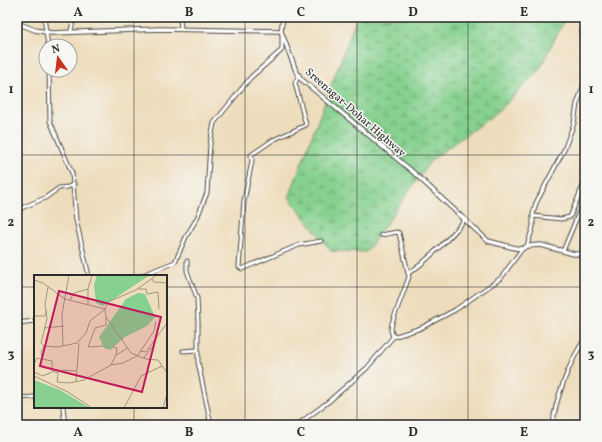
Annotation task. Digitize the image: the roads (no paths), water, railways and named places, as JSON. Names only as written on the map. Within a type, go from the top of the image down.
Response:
[{"type":"main road","points":[[17,23],[35,30],[47,32],[182,29],[282,32]]},
{"type":"main road","name":"Sreenagar-Dohar Highway","points":[[282,32],[298,77],[413,172],[488,241],[522,249]]},
{"type":"main road","points":[[522,249],[527,246],[541,245],[574,254],[585,254]]},
{"type":"street","points":[[44,17],[47,38]]},
{"type":"street","points":[[71,31],[74,17]]},
{"type":"street","points":[[180,17],[182,29]]},
{"type":"street","points":[[142,275],[175,262],[186,237],[197,218],[207,193],[210,144],[213,125],[251,77],[282,50],[283,17]]},
{"type":"street","points":[[582,31],[585,58]]},
{"type":"street","points":[[298,77],[295,83],[306,125],[273,140],[251,155],[252,161],[244,201],[239,267],[242,269],[304,243],[321,241]]},
{"type":"street","points":[[49,78],[50,121],[55,137],[66,156],[74,184],[76,220],[89,275]]},
{"type":"street","points":[[527,246],[533,227],[533,216],[536,204],[564,150],[573,127],[577,104],[585,81]]},
{"type":"street","points":[[533,216],[561,219],[570,217],[585,183]]},
{"type":"street","points":[[17,210],[45,198],[59,188],[68,187],[74,184]]},
{"type":"street","points":[[563,251],[584,201]]},
{"type":"street","points":[[408,273],[428,258],[456,232],[465,219]]},
{"type":"street","points":[[381,235],[397,232],[399,233],[409,277],[391,327],[393,337]]},
{"type":"street","points":[[297,425],[328,402],[367,368],[393,337],[421,328],[455,310],[501,278],[522,249]]},
{"type":"street","points":[[187,261],[187,271],[197,298],[200,374],[211,425]]},
{"type":"street","points":[[17,323],[34,321]]},
{"type":"street","points":[[553,425],[555,411],[572,359],[585,339]]},
{"type":"street","points":[[183,351],[198,350]]},
{"type":"street","points":[[17,398],[34,398]]},
{"type":"street","points":[[63,408],[65,425]]},
{"type":"street","points":[[199,425],[210,421]]}]
